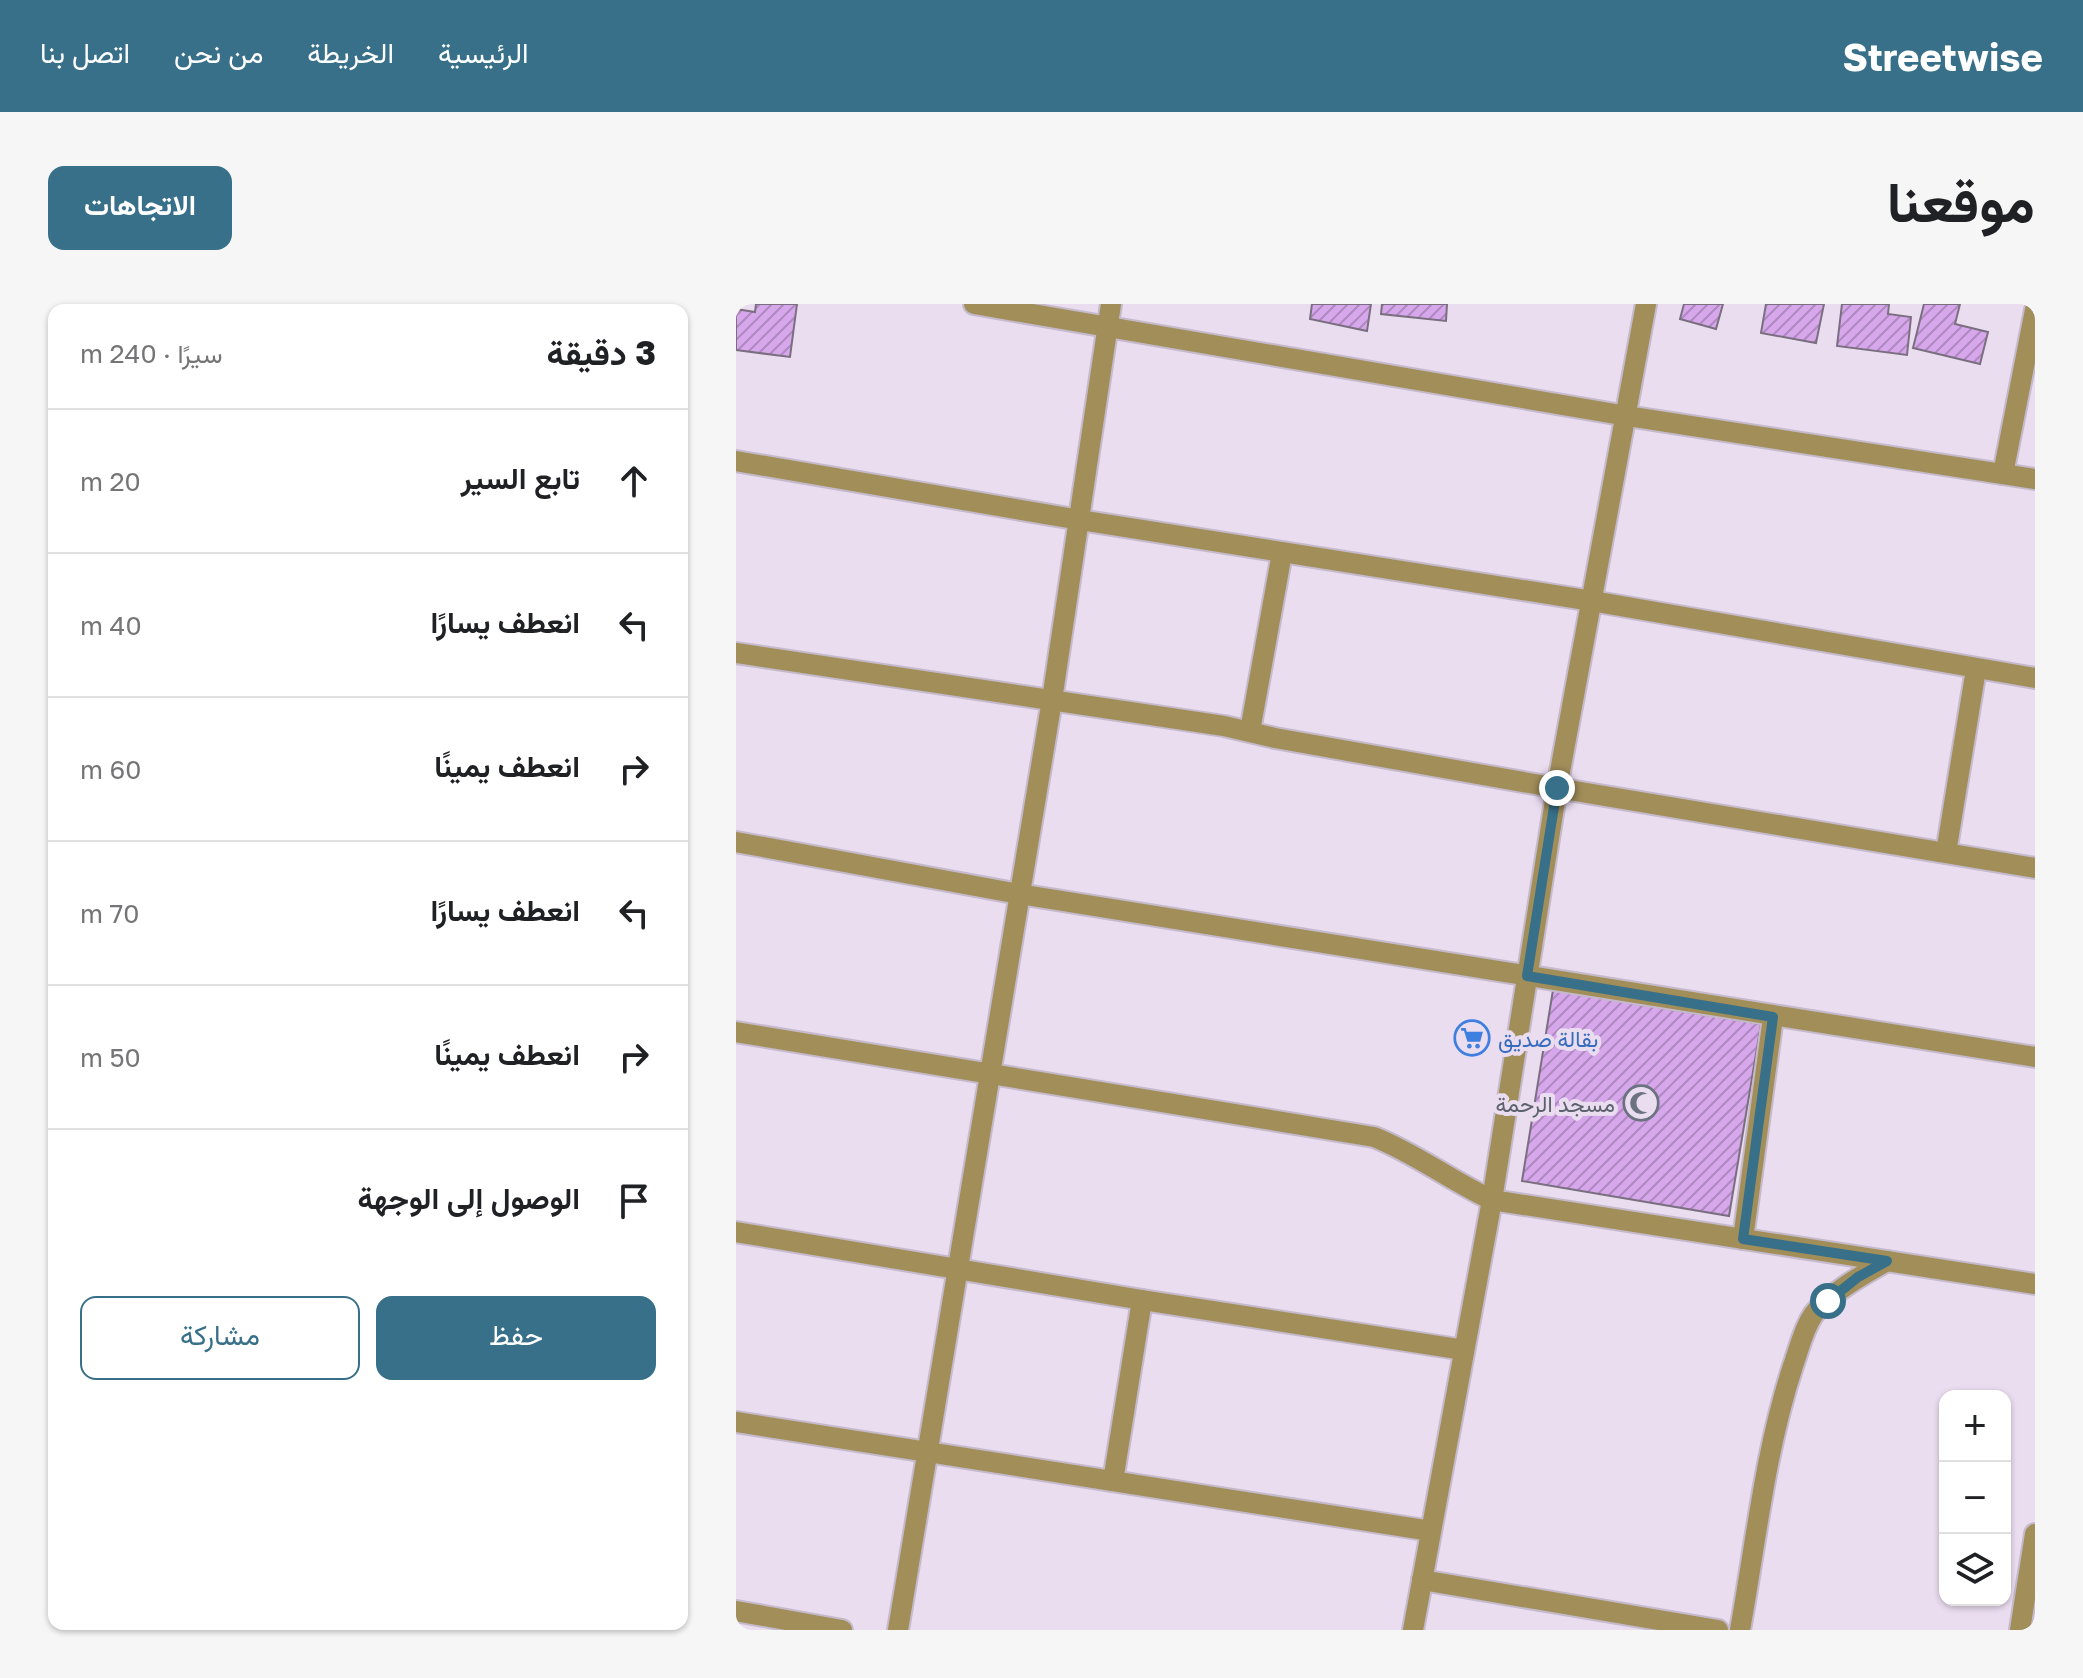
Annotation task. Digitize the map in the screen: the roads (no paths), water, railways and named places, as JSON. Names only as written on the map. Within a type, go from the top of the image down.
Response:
[{"type":"street","points":[[974,304],[1627,416],[2035,479]]},
{"type":"street","points":[[898,1630],[1052,700],[1111,304]]},
{"type":"street","points":[[1413,1630],[1492,1200],[1557,788],[1646,304]]},
{"type":"street","points":[[2003,474],[2035,310]]},
{"type":"street","points":[[736,461],[1080,520],[1592,601],[2035,678]]},
{"type":"street","points":[[1250,731],[1282,553]]},
{"type":"street","points":[[736,653],[1250,731],[1557,788],[2035,868]]},
{"type":"street","points":[[1946,853],[1976,669]]},
{"type":"street","points":[[736,842],[1019,894],[2035,1057]]},
{"type":"street","points":[[1743,1239],[1773,1017]]},
{"type":"street","points":[[736,1032],[1374,1137],[1492,1200],[2035,1284]]},
{"type":"street","points":[[736,1232],[1464,1350]]},
{"type":"street","points":[[1740,1630],[1784,1394],[1806,1327],[1828,1301],[1858,1277],[1887,1261]]},
{"type":"street","points":[[1113,1481],[1142,1300]]},
{"type":"street","points":[[736,1422],[1431,1531]]},
{"type":"street","points":[[2020,1630],[2035,1534]]},
{"type":"street","points":[[1422,1580],[1718,1630]]},
{"type":"street","points":[[736,1611],[842,1630]]},
{"type":"place","name":"بقالة صديق","points":[[1472,1038]]},
{"type":"place","name":"مسجد الرحمة","points":[[1641,1103]]}]
